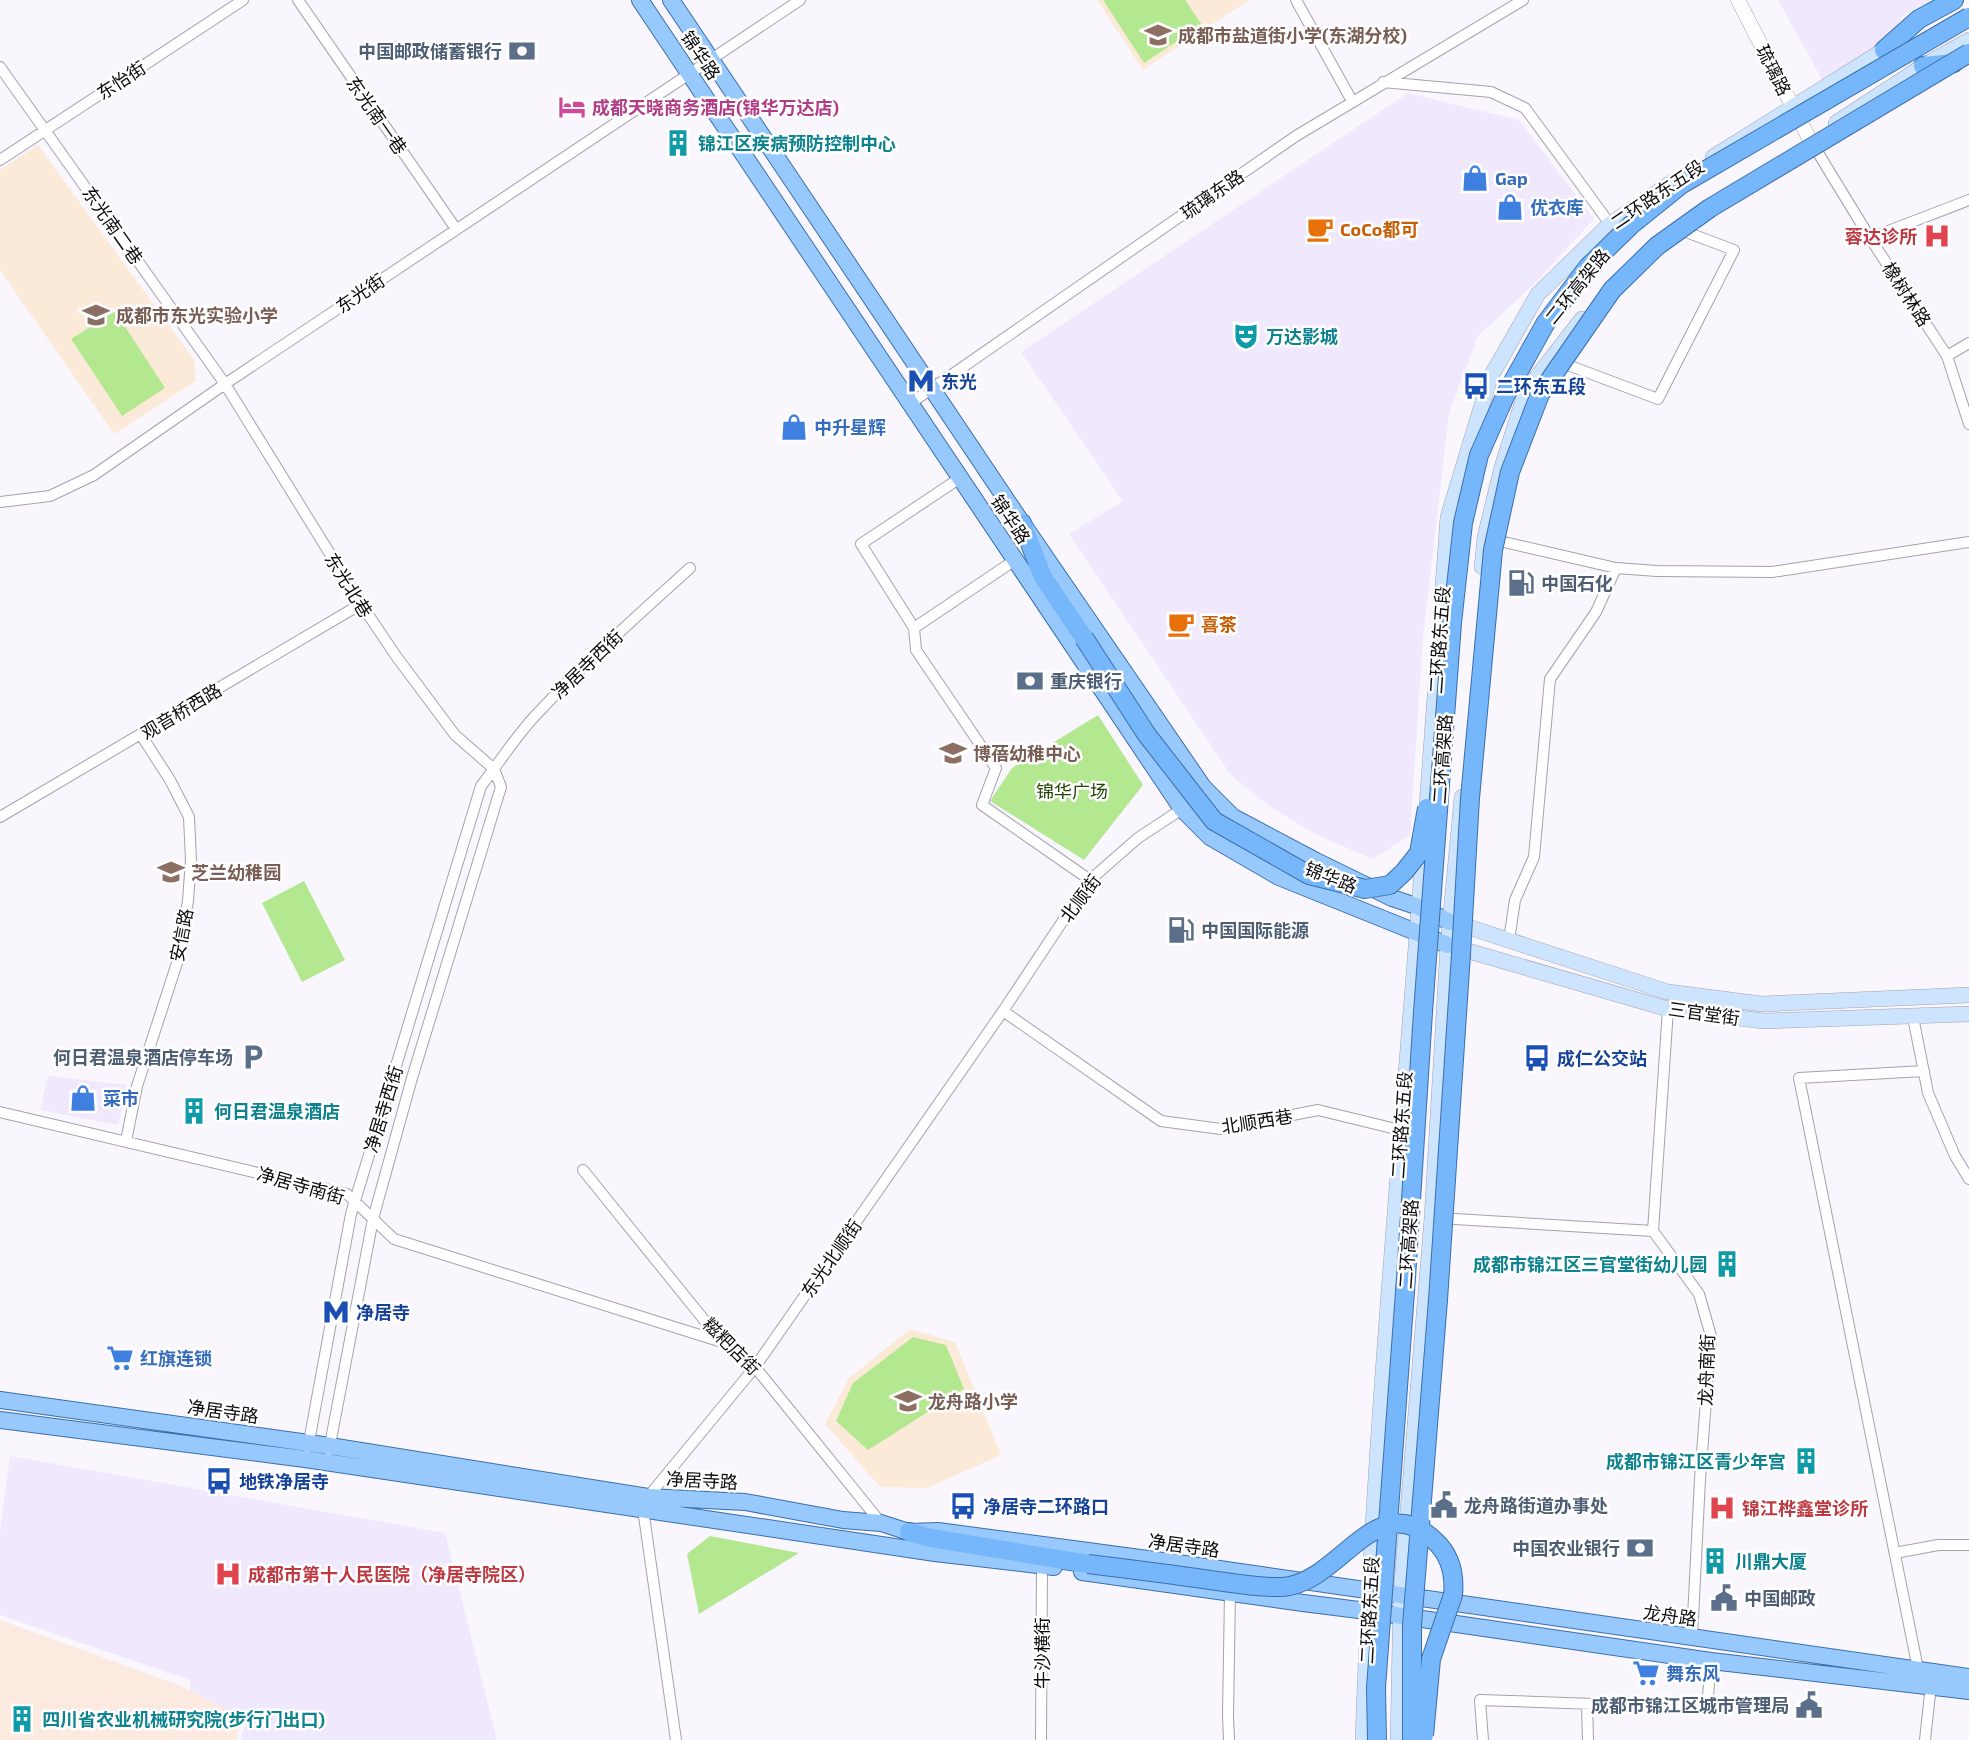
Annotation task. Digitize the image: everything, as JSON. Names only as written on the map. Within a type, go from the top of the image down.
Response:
[{"type":"highway","points":[[1884,50],[1919,19],[1954,0]]},
{"type":"highway","name":"二环高架路","points":[[1377,1740],[1376,1688],[1452,623],[1463,523],[1479,455],[1506,394],[1545,324],[1588,267],[1631,225],[1682,184],[1969,17]]},
{"type":"highway","name":"二环高架路","points":[[1413,1740],[1412,1625],[1438,1300],[1470,798],[1493,550],[1510,472],[1540,394],[1612,290],[1657,246],[1710,208],[1969,53]]},
{"type":"highway","points":[[1923,66],[1969,62]]},
{"type":"highway","points":[[1022,523],[1043,577],[1147,735],[1214,821],[1309,875],[1365,889],[1389,885],[1404,872],[1419,853],[1426,822],[1439,673],[1452,623]]},
{"type":"highway","points":[[909,1532],[931,1538],[1088,1564],[1283,1587],[1300,1584],[1317,1575],[1359,1540],[1378,1528],[1396,1524],[1417,1527],[1440,1546],[1450,1564],[1454,1584],[1451,1601],[1431,1659],[1424,1740]]},
{"type":"main road","name":"锦华路","points":[[640,0],[1182,809],[1210,837],[1279,877],[1448,945]]},
{"type":"main road","name":"锦华路","points":[[671,0],[1022,523],[1203,787],[1233,817],[1373,889],[1450,921]]},
{"type":"main road","name":"二环路东五段","points":[[1363,1740],[1367,1611],[1400,1130],[1418,932],[1448,517],[1490,378],[1538,294],[1610,224],[1792,106],[1884,50],[1915,42],[1969,9]]},
{"type":"main road","name":"二环路东五段","points":[[1398,1740],[1401,1595],[1432,1218],[1448,945],[1485,537],[1502,467],[1526,391],[1619,270],[1672,226],[1923,66],[1969,40]]},
{"type":"main road","name":"三官堂街","points":[[1450,921],[1668,992],[1762,1004],[1969,995]]},
{"type":"main road","name":"三官堂街","points":[[1448,945],[1668,1009],[1763,1021],[1969,1014]]},
{"type":"main road","name":"净居寺路","points":[[0,1400],[307,1451],[646,1503],[934,1553],[1042,1565],[1711,1660],[1969,1691]]},
{"type":"main road","name":"净居寺路","points":[[0,1420],[307,1451]]},
{"type":"main road","name":"净居寺路","points":[[646,1503],[745,1502],[843,1520],[881,1523],[909,1532],[938,1531],[1401,1595]]},
{"type":"main road","name":"龙舟路","points":[[1401,1595],[1969,1677]]},
{"type":"street","name":"东怡街","points":[[0,160],[243,0]]},
{"type":"street","name":"东光南一巷","points":[[297,0],[456,229]]},
{"type":"street","name":"东光街","points":[[0,502],[51,496],[94,475],[225,384],[800,0]]},
{"type":"street","points":[[1296,0],[1352,101]]},
{"type":"street","name":"琉璃东路","points":[[911,403],[1286,142],[1523,0]]},
{"type":"street","name":"琉璃路","points":[[1738,0],[1810,140]]},
{"type":"street","name":"东光南二巷","points":[[0,67],[225,384]]},
{"type":"street","points":[[1383,82],[1491,92],[1525,108],[1610,224]]},
{"type":"street","name":"橡树林路","points":[[1810,140],[1870,238],[1947,356],[1969,424]]},
{"type":"street","points":[[1870,238],[1969,200]]},
{"type":"street","points":[[1551,358],[1658,399],[1734,250],[1672,226]]},
{"type":"street","points":[[1947,356],[1969,343]]},
{"type":"street","name":"东光北巷","points":[[225,384],[361,604],[396,656],[455,735],[494,769]]},
{"type":"street","points":[[957,480],[861,544],[914,628],[916,650],[996,768],[982,805],[1090,880]]},
{"type":"street","points":[[1485,537],[1616,568],[1656,571],[1772,572],[1969,542]]},
{"type":"street","points":[[914,628],[1016,560]]},
{"type":"street","name":"净居寺西街","points":[[307,1451],[354,1202],[481,786],[503,753],[534,716],[597,653],[690,568]]},
{"type":"street","points":[[1509,940],[1515,900],[1534,857],[1550,679],[1596,612],[1616,568]]},
{"type":"street","name":"观音桥西路","points":[[0,817],[361,604]]},
{"type":"street","name":"安信路","points":[[126,1141],[137,1086],[177,963],[188,902],[191,860],[189,817],[170,780],[141,735]]},
{"type":"street","name":"净居寺西街","points":[[328,1454],[373,1219],[412,1078],[501,787],[494,769]]},
{"type":"street","name":"北顺街","points":[[1003,1011],[1090,880],[1138,838],[1182,809]]},
{"type":"street","points":[[1432,1218],[1653,1231],[1668,1009]]},
{"type":"street","name":"北顺西巷","points":[[1003,1011],[1161,1121],[1221,1129],[1318,1110],[1400,1130]]},
{"type":"street","name":"东光北顺街","points":[[646,1503],[755,1367],[1003,1011]]},
{"type":"street","points":[[1913,1017],[1928,1093],[1955,1156],[1969,1179]]},
{"type":"street","points":[[1918,1669],[1799,1078],[1924,1071]]},
{"type":"street","name":"净居寺南街","points":[[0,1112],[347,1194],[394,1239],[722,1342]]},
{"type":"street","name":"糍粑店街","points":[[583,1170],[722,1342],[755,1367],[881,1523]]},
{"type":"street","name":"龙舟南街","points":[[1653,1231],[1699,1294],[1711,1336],[1700,1479],[1692,1638]]},
{"type":"street","points":[[646,1503],[676,1740]]},
{"type":"street","points":[[1895,1553],[1938,1545],[1969,1545]]},
{"type":"street","name":"牛沙横街","points":[[1041,1740],[1042,1565]]},
{"type":"street","points":[[1229,1740],[1230,1593]]},
{"type":"street","points":[[1483,1740],[1480,1700],[1707,1708],[1711,1660]]},
{"type":"street","points":[[1925,1740],[1931,1685]]},
{"type":"street","points":[[1587,1704],[1588,1740]]},
{"type":"shaded area","name":"成都市盐道街小学(东湖分校)","points":[[1097,0],[1249,0],[1143,70]]},
{"type":"shaded area","points":[[1778,0],[1931,0],[1903,16],[1883,45],[1823,81]]},
{"type":"shaded area","points":[[1408,93],[1519,120],[1594,219],[1534,284],[1478,336],[1449,413],[1423,637],[1410,835],[1373,859],[1315,834],[1268,805],[1231,775],[1069,534],[1123,501],[1021,352]]},
{"type":"shaded area","name":"成都市东光实验小学","points":[[38,145],[194,360],[196,381],[114,434],[0,270],[0,170]]},
{"type":"shaded area","name":"菜市","points":[[48,1076],[127,1085],[118,1125],[40,1110]]},
{"type":"shaded area","name":"龙舟路小学","points":[[910,1329],[955,1342],[1001,1455],[927,1488],[880,1487],[825,1424],[849,1378]]},
{"type":"shaded area","name":"成都市第十人民医院（净居寺院区）","points":[[10,1456],[445,1533],[497,1740],[241,1740],[248,1713],[192,1709],[190,1680],[0,1615],[0,1532]]},
{"type":"shaded area","points":[[0,1620],[181,1686],[240,1716],[237,1740],[0,1740]]},
{"type":"green space","name":"成都市盐道街小学(东湖分校)","points":[[1103,0],[1185,0],[1202,25],[1144,63]]},
{"type":"green space","points":[[115,311],[165,388],[122,416],[71,339]]},
{"type":"green space","name":"锦华广场","points":[[1098,715],[1143,785],[1084,860],[990,801],[1012,768]]},
{"type":"green space","points":[[304,881],[345,960],[302,982],[262,903]]},
{"type":"green space","points":[[913,1337],[946,1345],[964,1389],[868,1450],[836,1421],[853,1383]]},
{"type":"green space","points":[[710,1536],[799,1553],[699,1614],[687,1554]]},
{"type":"place","name":"成都市盐道街小学(东湖分校)","points":[[1158,35]]},
{"type":"place","name":"中国邮政储蓄银行","points":[[522,51]]},
{"type":"place","name":"成都天晓商务酒店(锦华万达店)","points":[[572,107]]},
{"type":"place","name":"锦江区疾病预防控制中心","points":[[678,143]]},
{"type":"place","name":"Gap","points":[[1475,178]]},
{"type":"place","name":"优衣库","points":[[1510,207]]},
{"type":"place","name":"CoCo都可","points":[[1320,229]]},
{"type":"place","name":"蓉达诊所","points":[[1937,236]]},
{"type":"place","name":"成都市东光实验小学","points":[[96,315]]},
{"type":"place","name":"万达影城","points":[[1246,336]]},
{"type":"place","name":"东光","points":[[921,381]]},
{"type":"place","name":"二环东五段","points":[[1476,386]]},
{"type":"place","name":"中升星辉","points":[[794,427]]},
{"type":"place","name":"中国石化","points":[[1521,583]]},
{"type":"place","name":"喜茶","points":[[1181,624]]},
{"type":"place","name":"重庆银行","points":[[1030,681]]},
{"type":"place","name":"博蓓幼稚中心","points":[[953,753]]},
{"type":"place","name":"芝兰幼稚园","points":[[171,872]]},
{"type":"place","name":"中国国际能源","points":[[1181,930]]},
{"type":"place","name":"何日君温泉酒店停车场","points":[[253,1057]]},
{"type":"place","name":"成仁公交站","points":[[1537,1058]]},
{"type":"place","name":"菜市","points":[[83,1098]]},
{"type":"place","name":"何日君温泉酒店","points":[[194,1111]]},
{"type":"place","name":"成都市锦江区三官堂街幼儿园","points":[[1727,1264]]},
{"type":"place","name":"净居寺","points":[[336,1312]]},
{"type":"place","name":"红旗连锁","points":[[120,1358]]},
{"type":"place","name":"龙舟路小学","points":[[908,1401]]},
{"type":"place","name":"成都市锦江区青少年宫","points":[[1806,1461]]},
{"type":"place","name":"地铁净居寺","points":[[219,1481]]},
{"type":"place","name":"龙舟路街道办事处","points":[[1444,1505]]},
{"type":"place","name":"净居寺二环路口","points":[[963,1506]]},
{"type":"place","name":"锦江桦鑫堂诊所","points":[[1722,1508]]},
{"type":"place","name":"中国农业银行","points":[[1640,1548]]},
{"type":"place","name":"川鼎大厦","points":[[1715,1561]]},
{"type":"place","name":"成都市第十人民医院（净居寺院区）","points":[[228,1574]]},
{"type":"place","name":"中国邮政","points":[[1724,1598]]},
{"type":"place","name":"舞东风","points":[[1646,1673]]},
{"type":"place","name":"成都市锦江区城市管理局","points":[[1809,1705]]},
{"type":"place","name":"四川省农业机械研究院(步行门出口)","points":[[22,1719]]}]
